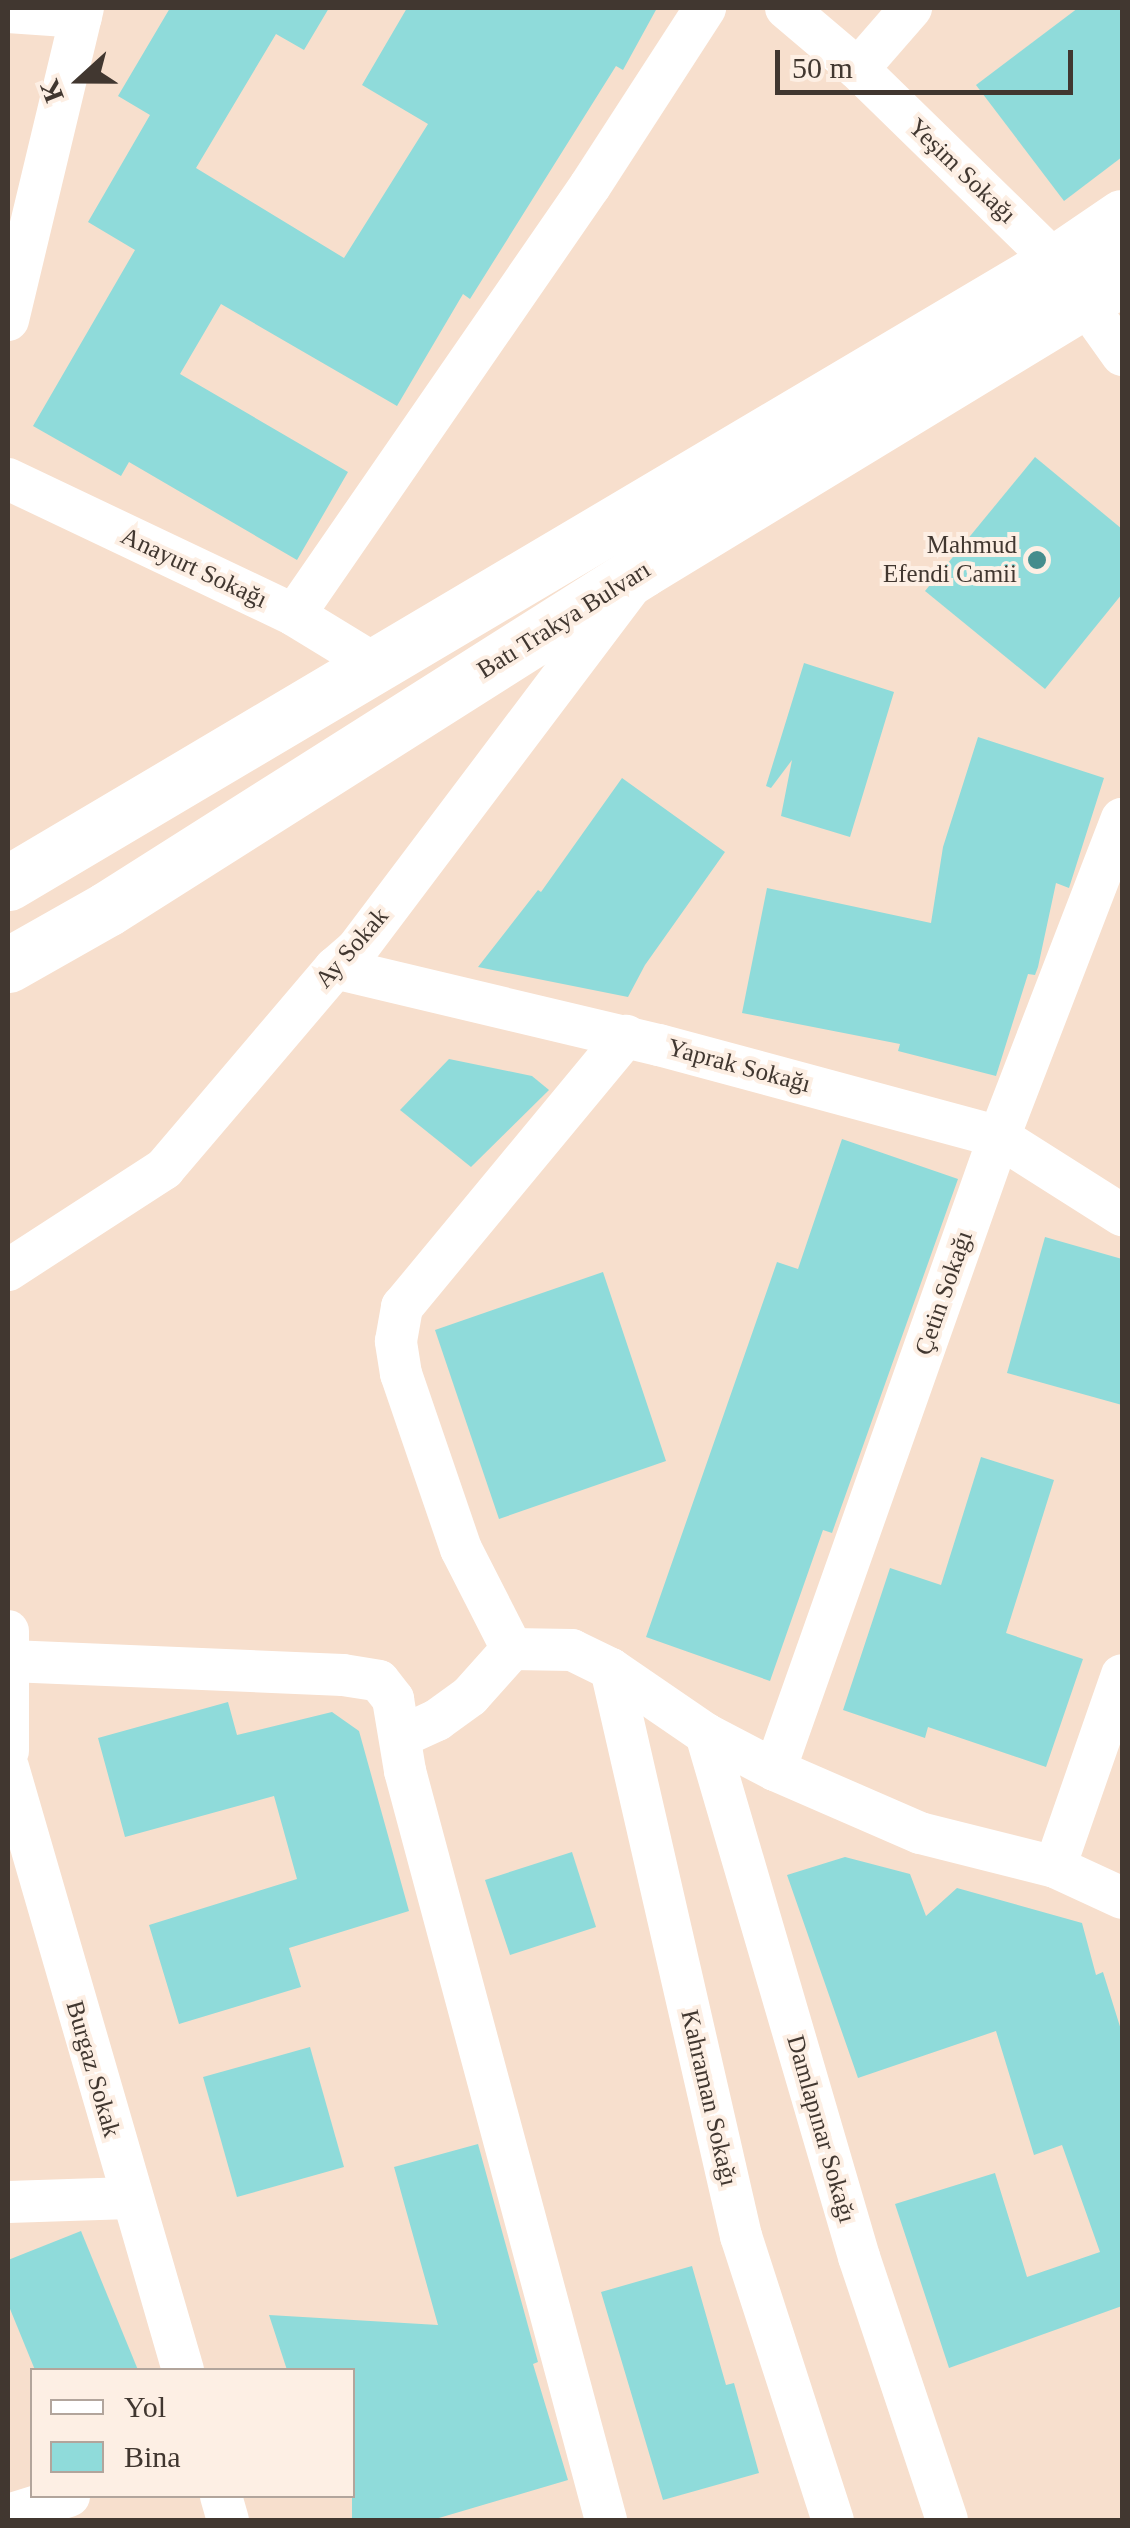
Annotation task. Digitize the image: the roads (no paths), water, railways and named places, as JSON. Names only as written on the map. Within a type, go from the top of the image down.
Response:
[{"type":"main road","name":"Batı Trakya Bulvarı","points":[[8,966],[107,909],[642,570],[1088,280],[1122,217]]},
{"type":"main road","name":"Batı Trakya Bulvarı","points":[[8,883],[376,666],[1088,280]]},
{"type":"street","points":[[294,615],[590,186],[705,8]]},
{"type":"street","name":"Yeşim Sokağı","points":[[786,8],[1088,280],[1122,354]]},
{"type":"street","points":[[858,69],[911,8]]},
{"type":"street","points":[[8,12],[82,12],[8,320]]},
{"type":"street","name":"Anayurt Sokağı","points":[[8,480],[294,615],[376,666]]},
{"type":"street","name":"Ay Sokak","points":[[8,1270],[164,1169],[335,968],[357,949],[642,570]]},
{"type":"street","name":"Çetin Sokağı","points":[[775,1770],[998,1137],[1122,819]]},
{"type":"street","name":"Yaprak Sokağı","points":[[335,968],[626,1036],[998,1137],[1122,1214]]},
{"type":"street","points":[[512,1649],[462,1549],[401,1374],[396,1341],[402,1307],[626,1036]]},
{"type":"street","points":[[8,1751],[9,1646],[344,1674],[378,1681],[393,1698],[410,1790],[606,2520]]},
{"type":"street","points":[[400,1737],[438,1720],[470,1696],[512,1649],[572,1650],[611,1669],[706,1734],[775,1770],[920,1833],[1055,1867],[1122,1901]]},
{"type":"street","name":"Kahraman Sokağı","points":[[611,1669],[741,2236],[834,2520]]},
{"type":"street","points":[[1055,1867],[1122,1675]]},
{"type":"street","name":"Damlapınar Sokağı","points":[[706,1734],[858,2257],[947,2520]]},
{"type":"street","name":"Burgaz Sokak","points":[[8,1766],[130,2198],[182,2368]]},
{"type":"street","points":[[8,2202],[130,2198]]},
{"type":"street","points":[[8,2514],[62,2498]]},
{"type":"place","name":"Mahmud Efendi Camii","points":[[1037,560]]}]
